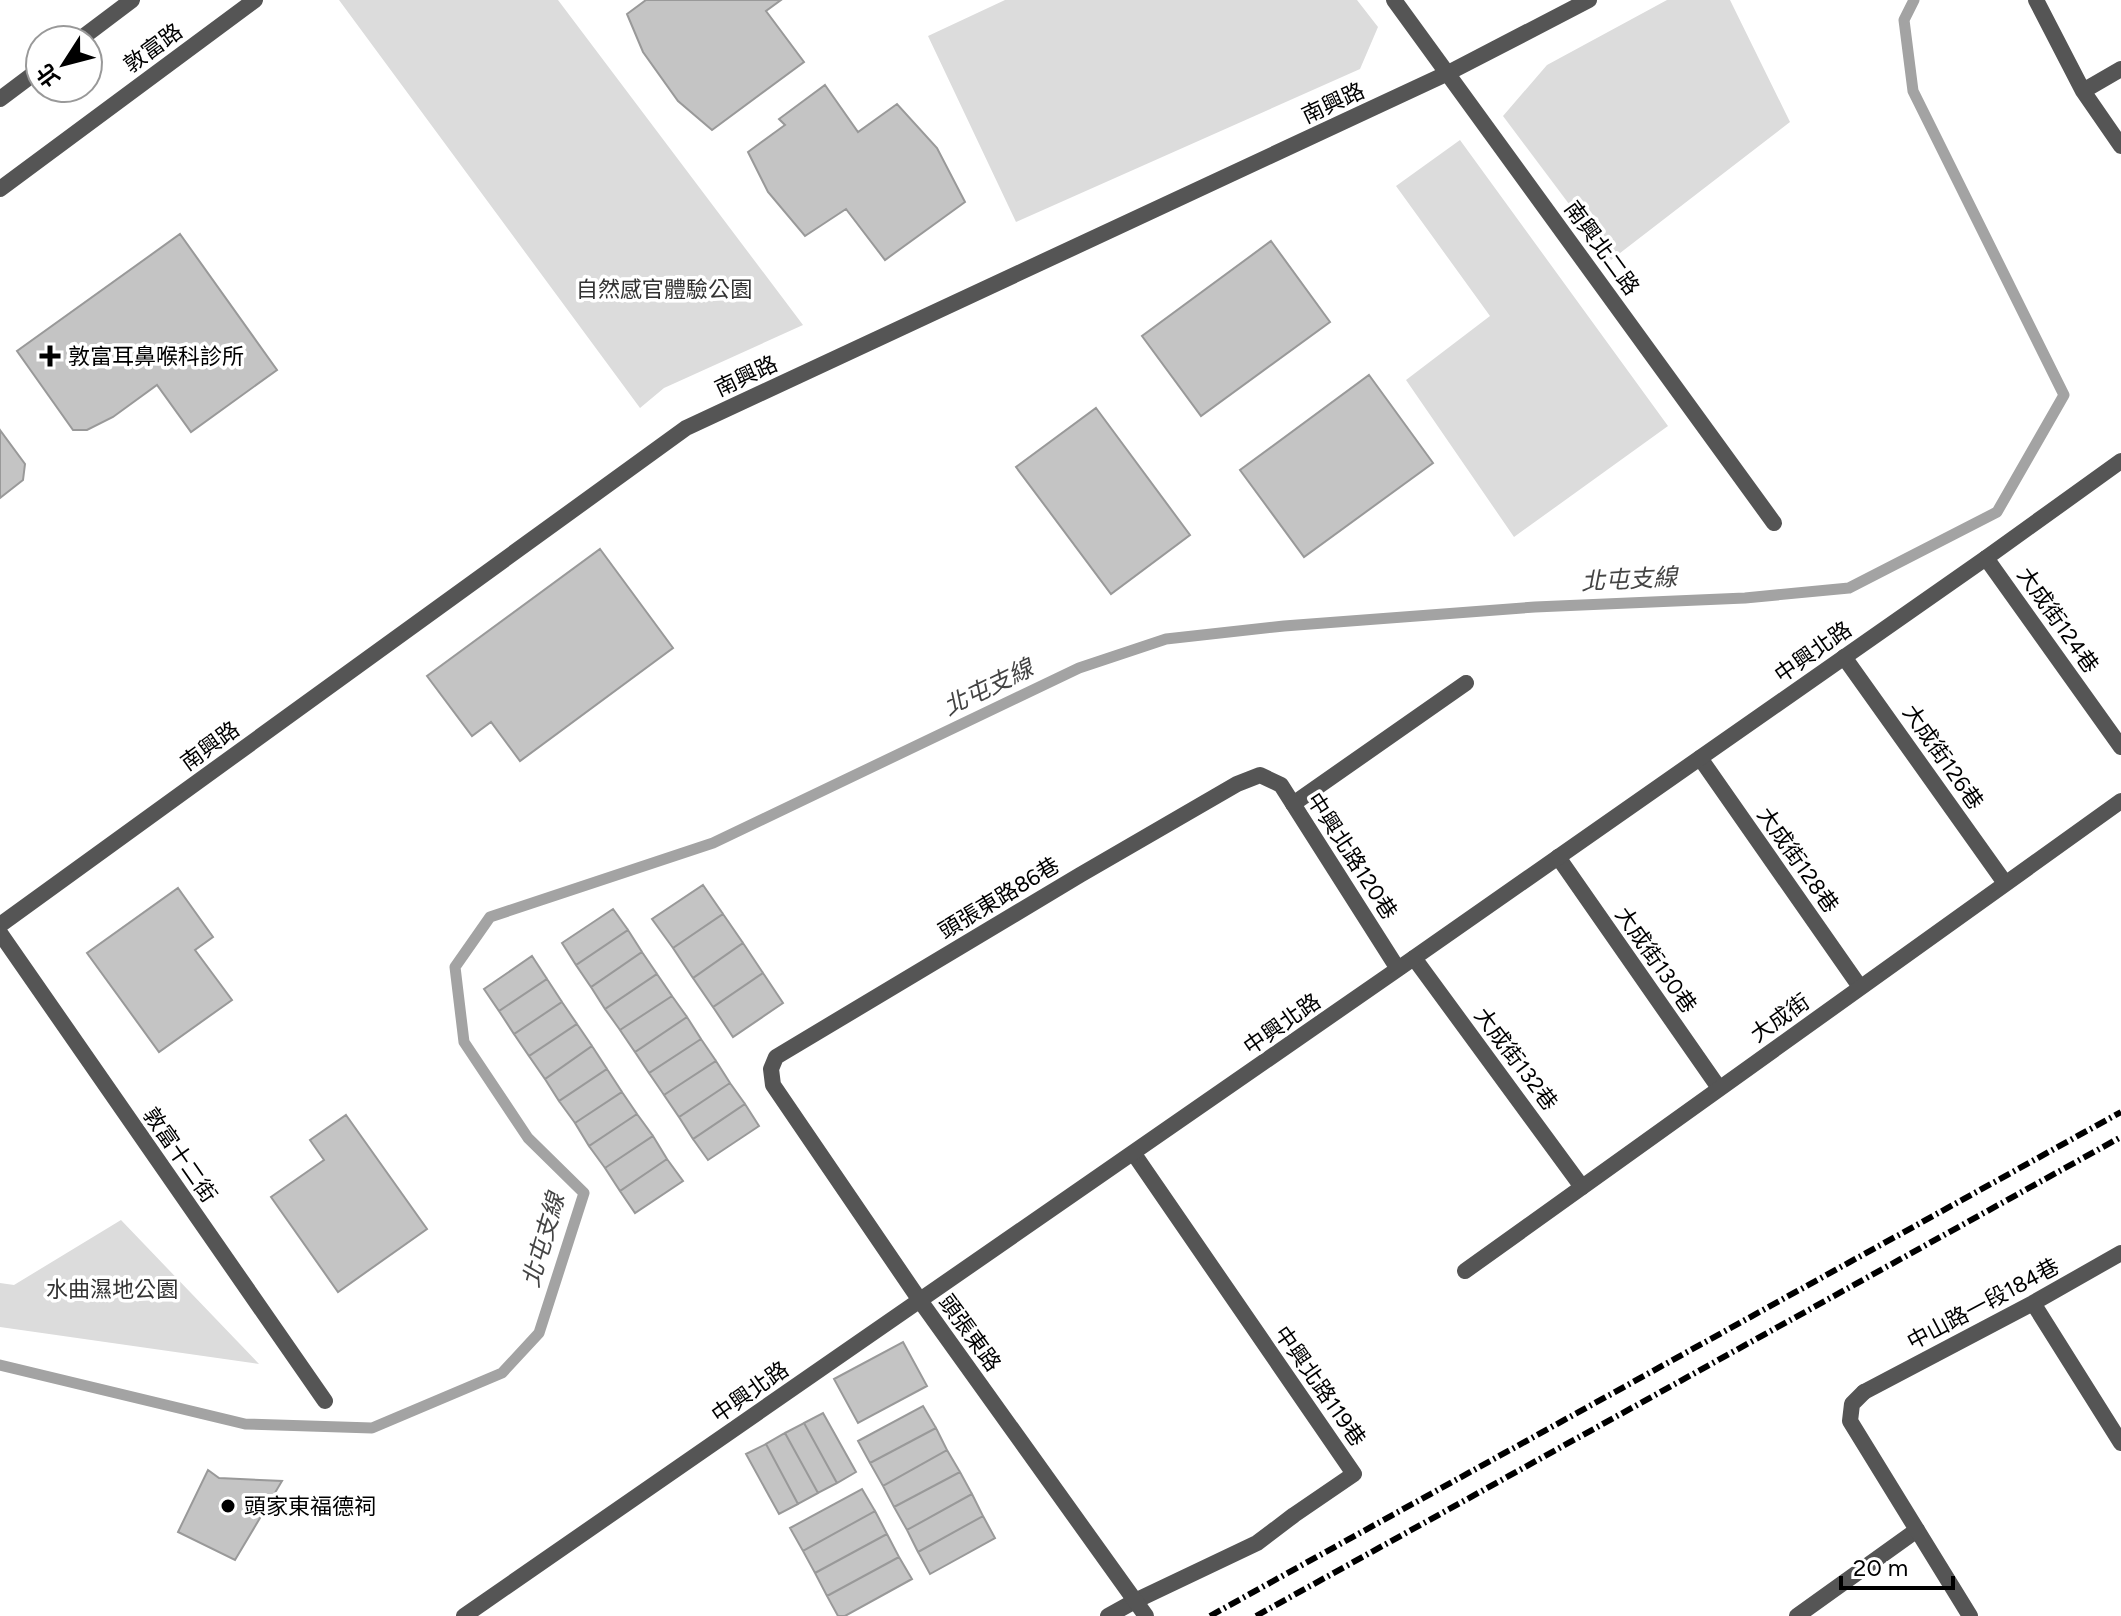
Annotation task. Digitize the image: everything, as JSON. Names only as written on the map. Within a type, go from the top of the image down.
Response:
[{"type":"street","points":[[100,24],[132,0]]},
{"type":"street","name":"敦富路","points":[[0,189],[255,0]]},
{"type":"street","name":"南興北二路","points":[[1394,0],[1774,523]]},
{"type":"street","name":"南興路","points":[[0,925],[686,428],[1448,73],[1589,0]]},
{"type":"street","points":[[2036,0],[2083,91],[2121,146]]},
{"type":"street","points":[[2083,91],[2121,69]]},
{"type":"street","points":[[0,99],[24,81]]},
{"type":"street","name":"中興北路","points":[[464,1616],[1134,1154],[2121,461]]},
{"type":"street","name":"大成街124巷","points":[[1986,558],[2121,747]]},
{"type":"street","name":"大成街126巷","points":[[1844,657],[2005,883]]},
{"type":"street","points":[[1293,804],[1466,683]]},
{"type":"street","name":"大成街128巷","points":[[1700,758],[1860,987]]},
{"type":"street","name":"中興北路120巷","points":[[1260,775],[1281,785],[1398,969]]},
{"type":"street","name":"頭張東路86巷","points":[[771,1069],[776,1057],[789,1049],[1237,784],[1260,775]]},
{"type":"street","name":"大成街","points":[[1465,1271],[2121,801]]},
{"type":"street","name":"大成街130巷","points":[[1558,857],[1719,1088]]},
{"type":"street","name":"敦富十二街","points":[[0,933],[325,1401]]},
{"type":"street","name":"大成街132巷","points":[[1414,958],[1582,1187]]},
{"type":"street","name":"頭張東路","points":[[771,1069],[773,1085],[921,1302],[1146,1616]]},
{"type":"street","name":"中興北路119巷","points":[[1134,1154],[1354,1474],[1257,1543],[1135,1601]]},
{"type":"street","name":"中山路一段184巷","points":[[1917,1530],[1850,1421],[1852,1404],[1864,1392],[2121,1253]]},
{"type":"street","points":[[2033,1303],[2121,1443]]},
{"type":"street","points":[[1797,1616],[1917,1530],[1970,1616]]},
{"type":"street","points":[[1108,1616],[1135,1601]]},
{"type":"green space","name":"自然感官體驗公園","points":[[339,0],[558,0],[803,325],[664,388],[640,408]]},
{"type":"green space","points":[[1005,0],[1357,0],[1378,27],[1360,69],[1016,222],[928,36]]},
{"type":"green space","points":[[1667,0],[1730,0],[1790,122],[1611,260],[1503,116],[1547,65]]},
{"type":"green space","points":[[1460,140],[1668,426],[1514,537],[1406,380],[1490,316],[1396,186]]},
{"type":"green space","name":"水曲濕地公園","points":[[121,1220],[259,1364],[0,1327],[0,1283],[14,1285]]},
{"type":"building","points":[[646,0],[781,0],[766,11],[804,62],[712,130],[678,101],[643,52],[627,14]]},
{"type":"building","points":[[825,85],[858,132],[897,104],[937,148],[965,202],[885,260],[846,209],[805,236],[768,192],[748,152],[785,125],[779,119]]},
{"type":"building","points":[[180,234],[277,370],[191,432],[157,385],[113,417],[87,430],[73,430],[17,351]]},
{"type":"building","points":[[1271,241],[1330,322],[1201,416],[1142,336]]},
{"type":"building","points":[[1369,375],[1433,463],[1304,557],[1240,470]]},
{"type":"building","points":[[1096,408],[1190,535],[1111,594],[1016,467]]},
{"type":"building","points":[[0,430],[25,464],[23,480],[0,498]]},
{"type":"building","points":[[600,549],[673,648],[520,761],[491,722],[472,736],[427,676]]},
{"type":"building","points":[[703,885],[723,914],[673,948],[652,919]]},
{"type":"building","points":[[178,888],[213,937],[195,950],[232,1000],[159,1052],[87,953]]},
{"type":"building","points":[[613,909],[628,930],[576,965],[562,943]]},
{"type":"building","points":[[723,914],[743,943],[693,978],[673,948]]},
{"type":"building","points":[[628,930],[642,952],[591,987],[576,965]]},
{"type":"building","points":[[743,943],[763,973],[713,1007],[693,978]]},
{"type":"building","points":[[642,952],[657,974],[605,1009],[591,987]]},
{"type":"building","points":[[532,956],[547,979],[499,1011],[484,989]]},
{"type":"building","points":[[763,973],[783,1003],[733,1037],[713,1007]]},
{"type":"building","points":[[657,974],[672,996],[620,1030],[605,1009]]},
{"type":"building","points":[[547,979],[562,1002],[514,1034],[499,1011]]},
{"type":"building","points":[[672,996],[687,1017],[635,1052],[620,1030]]},
{"type":"building","points":[[562,1002],[577,1024],[529,1056],[514,1034]]},
{"type":"building","points":[[687,1017],[701,1039],[649,1073],[635,1052]]},
{"type":"building","points":[[577,1024],[592,1046],[545,1079],[529,1056]]},
{"type":"building","points":[[701,1039],[716,1061],[664,1095],[649,1073]]},
{"type":"building","points":[[592,1046],[607,1069],[559,1101],[545,1079]]},
{"type":"building","points":[[716,1061],[730,1083],[679,1117],[664,1095]]},
{"type":"building","points":[[607,1069],[622,1092],[575,1123],[559,1101]]},
{"type":"building","points":[[730,1083],[745,1104],[693,1139],[679,1117]]},
{"type":"building","points":[[622,1092],[637,1114],[589,1146],[575,1123]]},
{"type":"building","points":[[745,1104],[759,1126],[708,1160],[693,1139]]},
{"type":"building","points":[[637,1114],[653,1136],[605,1168],[589,1146]]},
{"type":"building","points":[[346,1115],[427,1229],[338,1292],[271,1197],[324,1160],[310,1140]]},
{"type":"building","points":[[653,1136],[667,1159],[620,1191],[605,1168]]},
{"type":"building","points":[[667,1159],[683,1181],[635,1213],[620,1191]]},
{"type":"building","points":[[903,1342],[927,1386],[858,1423],[834,1379]]},
{"type":"building","points":[[923,1406],[936,1428],[870,1463],[858,1441]]},
{"type":"building","points":[[823,1413],[856,1472],[837,1483],[804,1423]]},
{"type":"building","points":[[804,1423],[837,1483],[818,1493],[785,1433]]},
{"type":"building","points":[[936,1428],[947,1450],[883,1486],[870,1463]]},
{"type":"building","points":[[785,1433],[818,1493],[798,1504],[766,1444]]},
{"type":"building","points":[[766,1444],[798,1504],[779,1514],[746,1454]]},
{"type":"building","points":[[947,1450],[960,1472],[894,1507],[883,1486]]},
{"type":"building","name":"頭家東福德祠","points":[[208,1470],[219,1478],[282,1481],[235,1560],[178,1532]]},
{"type":"building","points":[[960,1472],[972,1494],[907,1530],[894,1507]]},
{"type":"building","points":[[862,1489],[875,1511],[803,1551],[790,1528]]},
{"type":"building","points":[[972,1494],[983,1516],[918,1552],[907,1530]]},
{"type":"building","points":[[875,1511],[887,1534],[815,1573],[803,1551]]},
{"type":"building","points":[[983,1516],[995,1538],[930,1574],[918,1552]]},
{"type":"building","points":[[887,1534],[899,1557],[827,1596],[815,1573]]},
{"type":"building","points":[[899,1557],[912,1579],[845,1616],[838,1616],[827,1596]]},
{"type":"waterway","name":"北屯支線","points":[[0,1365],[245,1424],[372,1428],[502,1373],[539,1333],[584,1193],[528,1138],[464,1042],[455,967],[490,917],[713,843],[1079,668],[1166,639],[1284,626],[1535,607],[1745,598],[1849,588],[1997,512],[2064,395],[1913,91],[1904,20],[1914,0]]},
{"type":"railway","points":[[1210,1616],[2121,1112]]},
{"type":"railway","points":[[1256,1616],[2121,1137]]},
{"type":"place","name":"敦富耳鼻喉科診所","points":[[50,356]]},
{"type":"place","name":"頭家東福德祠","points":[[228,1506]]}]
